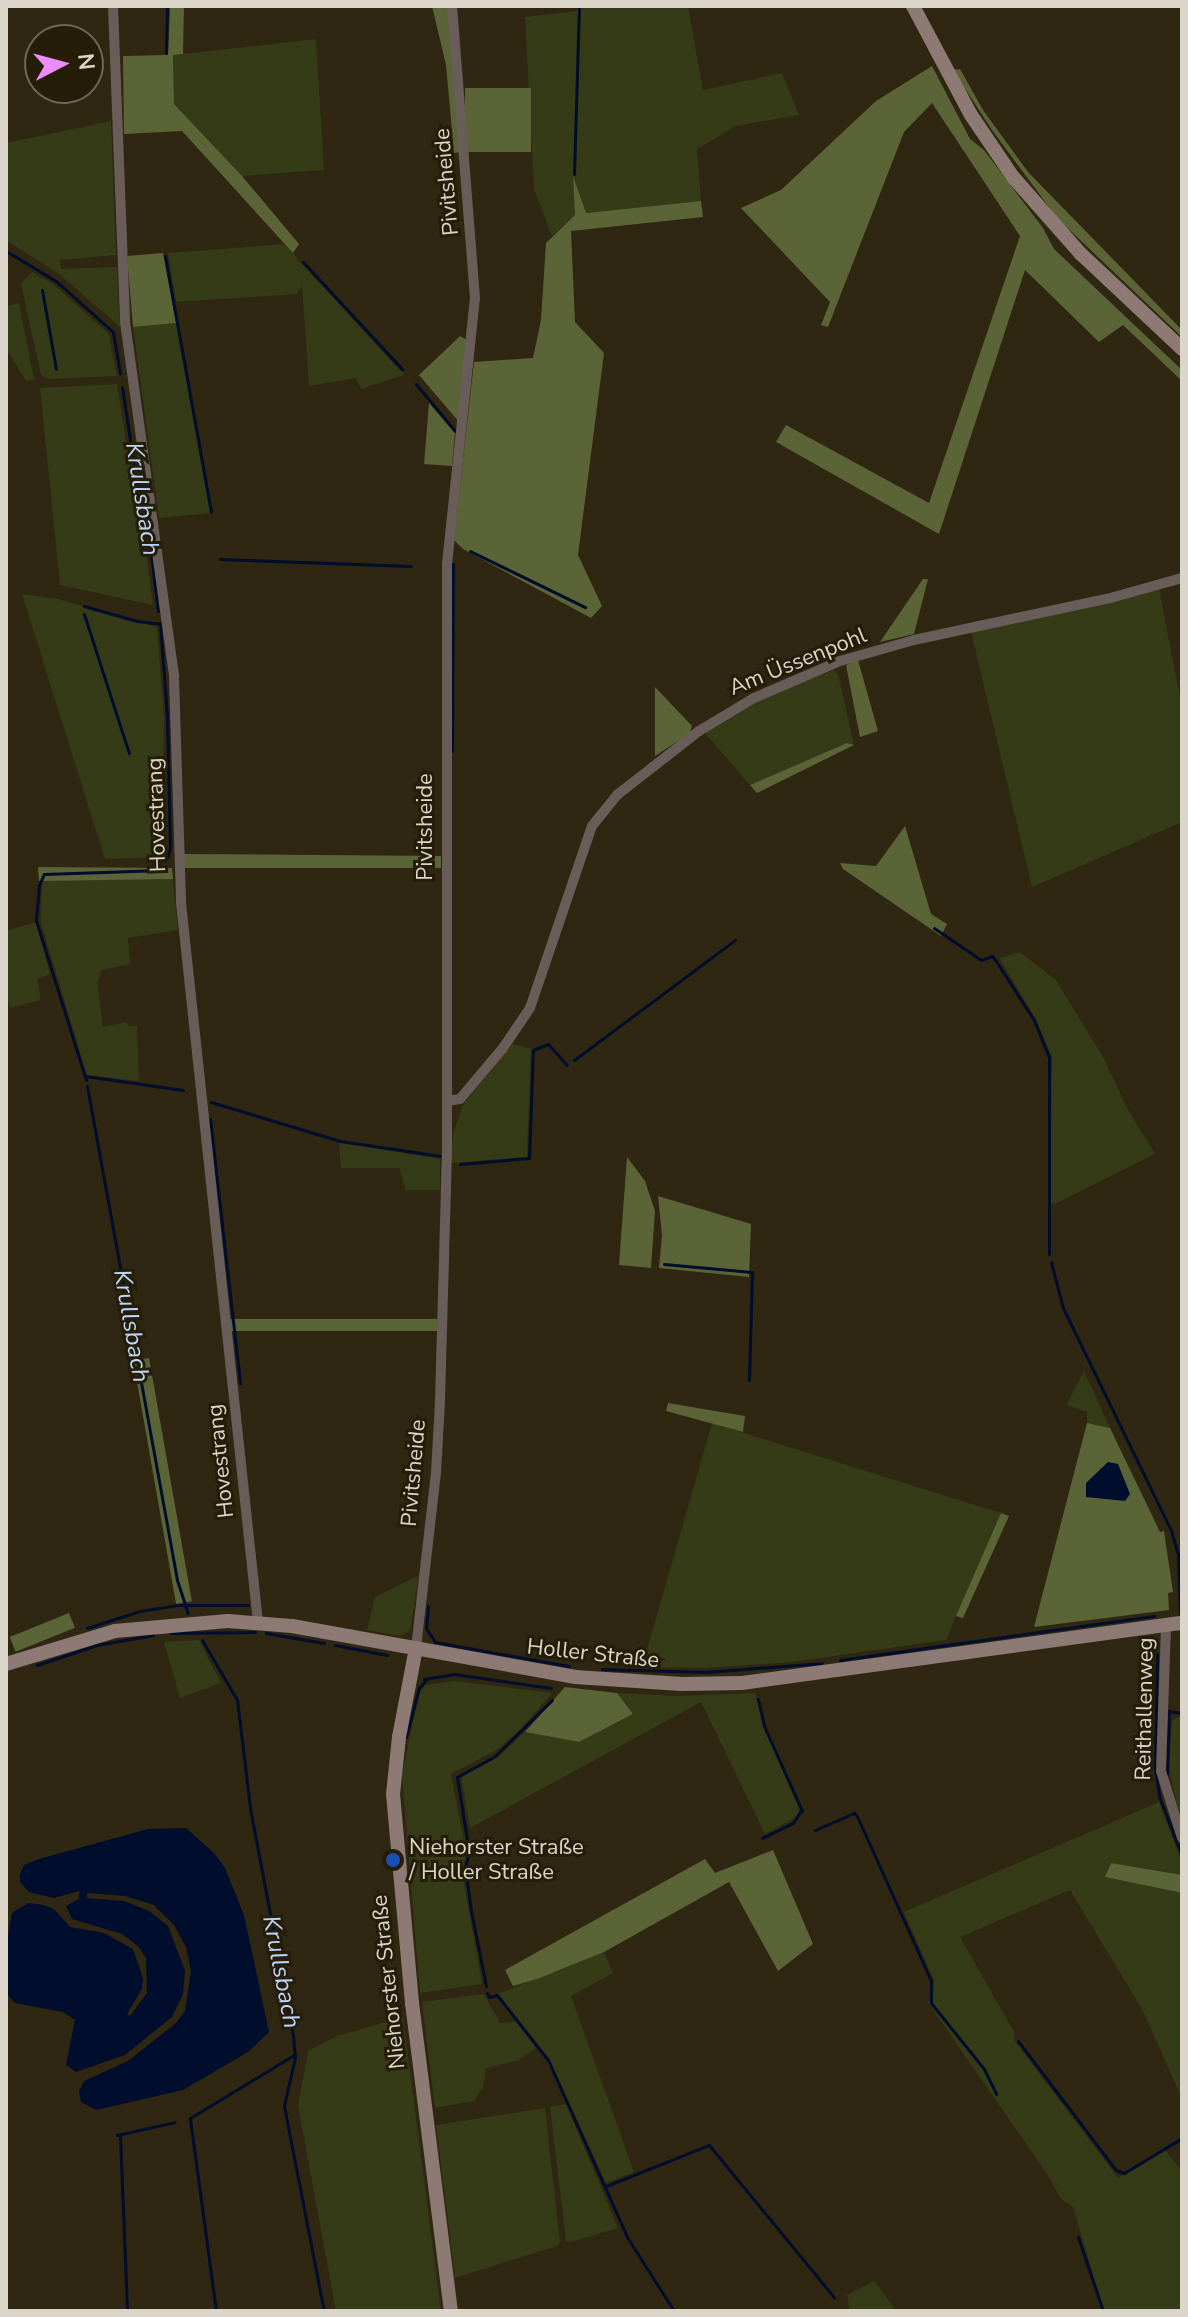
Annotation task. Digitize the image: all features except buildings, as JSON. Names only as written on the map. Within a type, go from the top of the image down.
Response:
[{"type":"street","name":"Hovestrang","points":[[113,6],[125,322],[174,677],[181,903],[258,1622]]},
{"type":"street","name":"Pivitsheide","points":[[416,1648],[436,1473],[447,1101],[447,564],[475,298],[452,6]]},
{"type":"street","points":[[913,6],[971,115],[1013,177],[1081,254],[1182,349]]},
{"type":"street","name":"Am Üssenpohl","points":[[447,1101],[460,1099],[503,1048],[530,1008],[592,826],[617,795],[693,735],[754,698],[852,657],[1182,578]]},
{"type":"street","name":"Holler Straße","points":[[6,1664],[76,1640],[135,1627],[203,1621],[258,1622],[575,1677],[667,1684],[728,1684],[818,1675],[1182,1623]]},
{"type":"street","name":"Reithallenweg","points":[[1166,1626],[1161,1771],[1165,1794],[1182,1838]]},
{"type":"street","name":"Niehorster Straße","points":[[416,1648],[399,1737],[393,1794],[412,2003],[451,2311]]},
{"type":"green space","points":[[170,6],[184,6],[183,54],[173,55],[174,104],[242,176],[299,244],[293,253],[182,131],[124,134],[123,56],[168,55]]},
{"type":"green space","points":[[432,6],[448,6],[461,152],[454,153],[446,65]]},
{"type":"green space","points":[[578,6],[688,6],[703,90],[782,73],[799,115],[736,126],[697,149],[701,201],[585,213],[574,180],[575,215],[552,236],[534,189],[525,17],[577,11]]},
{"type":"green space","points":[[316,39],[324,170],[242,176],[174,104],[173,55]]},
{"type":"green space","points":[[932,66],[970,139],[984,150],[1043,228],[1054,249],[1182,370],[1182,381],[1123,325],[1099,342],[1025,270],[939,534],[776,442],[786,425],[929,503],[1020,236],[932,103],[904,132],[828,327],[821,325],[830,302],[741,208],[781,190],[876,101]]},
{"type":"green space","points":[[960,69],[983,110],[1028,172],[1182,330],[1182,337],[1057,218],[992,130],[953,70]]},
{"type":"green space","points":[[465,88],[531,88],[531,152],[465,152]]},
{"type":"green space","points":[[111,121],[116,255],[60,260],[61,269],[117,267],[120,327],[59,274],[6,240],[6,143]]},
{"type":"green space","points":[[573,176],[586,213],[701,201],[703,217],[571,231],[575,322],[604,353],[578,555],[602,606],[591,618],[463,549],[454,540],[474,362],[533,358],[541,320],[546,243],[575,215]]},
{"type":"green space","points":[[285,244],[404,375],[361,389],[356,378],[309,386],[302,286],[297,294],[176,302],[168,253]]},
{"type":"green space","points":[[163,253],[176,323],[133,327],[127,256]]},
{"type":"green space","points":[[32,272],[53,284],[109,334],[117,376],[48,379],[41,375],[21,284]]},
{"type":"green space","points":[[19,303],[34,380],[26,381],[6,348],[6,306]]},
{"type":"green space","points":[[176,323],[210,513],[159,518],[133,327]]},
{"type":"green space","points":[[460,336],[469,341],[459,422],[419,375]]},
{"type":"green space","points":[[117,384],[131,474],[139,498],[153,605],[60,585],[40,388]]},
{"type":"green space","points":[[429,403],[455,433],[452,466],[424,464]]},
{"type":"green space","points":[[923,579],[928,579],[914,634],[880,642]]},
{"type":"green space","points":[[1159,589],[1182,707],[1182,822],[1032,887],[971,632]]},
{"type":"green space","points":[[22,594],[58,599],[157,627],[164,718],[162,857],[105,859]]},
{"type":"green space","points":[[858,660],[878,731],[860,737],[846,665]]},
{"type":"green space","points":[[834,670],[838,674],[854,745],[847,743],[750,785],[703,731],[755,701]]},
{"type":"green space","points":[[655,687],[692,726],[690,733],[655,756]]},
{"type":"green space","points":[[847,743],[854,745],[757,793],[750,785]]},
{"type":"green space","points":[[905,826],[931,914],[947,924],[941,936],[843,869],[840,863],[876,866]]},
{"type":"green space","points":[[183,854],[441,856],[441,868],[184,868]]},
{"type":"green space","points":[[38,867],[172,868],[173,879],[39,881]]},
{"type":"green space","points":[[173,879],[178,930],[128,938],[130,964],[102,970],[97,983],[103,1027],[127,1022],[128,1026],[137,1026],[139,1081],[87,1075],[41,923],[42,880]]},
{"type":"green space","points":[[36,922],[50,974],[37,979],[41,1000],[10,1008],[6,994],[6,931]]},
{"type":"green space","points":[[1020,952],[1056,980],[1104,1059],[1127,1108],[1155,1154],[1055,1204],[1050,1203],[1052,1057],[1036,1019],[999,958]]},
{"type":"green space","points":[[511,1044],[531,1048],[527,1157],[451,1163],[453,1133],[463,1105]]},
{"type":"green space","points":[[339,1142],[440,1159],[440,1190],[406,1190],[399,1168],[341,1168]]},
{"type":"green space","points":[[627,1157],[645,1181],[655,1211],[651,1268],[619,1265]]},
{"type":"green space","points":[[658,1196],[751,1224],[749,1277],[659,1268],[662,1235]]},
{"type":"green space","points":[[231,1319],[437,1319],[437,1331],[231,1331]]},
{"type":"green space","points":[[149,1358],[192,1601],[176,1604],[133,1361]]},
{"type":"green space","points":[[1084,1371],[1110,1428],[1087,1423],[1087,1412],[1066,1405]]},
{"type":"green space","points":[[668,1403],[745,1416],[743,1432],[666,1411]]},
{"type":"green space","points":[[712,1423],[1001,1513],[946,1640],[792,1662],[706,1668],[642,1667]]},
{"type":"green space","points":[[1087,1423],[1110,1428],[1160,1532],[1164,1531],[1173,1592],[1168,1593],[1169,1610],[1034,1627]]},
{"type":"green space","points":[[1001,1513],[1009,1516],[963,1618],[956,1616]]},
{"type":"green space","points":[[419,1575],[410,1631],[400,1636],[367,1630],[375,1597]]},
{"type":"green space","points":[[69,1613],[75,1628],[16,1652],[10,1637]]},
{"type":"green space","points":[[199,1640],[221,1683],[180,1698],[164,1642]]},
{"type":"green space","points":[[454,1681],[552,1693],[520,1730],[495,1751],[451,1774],[466,1853],[462,1872],[482,1984],[420,1993],[402,1775],[419,1692],[426,1685]]},
{"type":"green space","points":[[565,1687],[617,1693],[633,1714],[579,1742],[525,1732]]},
{"type":"green space","points":[[617,1693],[679,1696],[755,1693],[763,1726],[799,1808],[798,1816],[765,1834],[701,1702],[470,1828],[461,1777],[498,1757],[525,1732],[579,1742],[633,1714]]},
{"type":"green space","points":[[1182,1715],[1182,1810],[1179,1811],[1169,1769],[1172,1721]]},
{"type":"green space","points":[[1159,1802],[1182,1863],[1182,1875],[1111,1863],[1105,1877],[1182,1893],[1182,2098],[1142,2009],[1070,1890],[960,1937],[1014,2032],[1014,2040],[1118,2178],[1165,2150],[1182,2171],[1182,2311],[1104,2311],[1073,2207],[1061,2199],[1047,2174],[927,2001],[933,2001],[934,1980],[904,1912]]},
{"type":"green space","points":[[773,1850],[813,1944],[778,1971],[729,1882],[604,1952],[537,1979],[513,1986],[505,1970],[705,1859],[715,1873]]},
{"type":"green space","points":[[1111,1863],[1182,1875],[1182,1893],[1105,1877]]},
{"type":"green space","points":[[604,1952],[613,1973],[571,1996],[634,2172],[606,2183],[549,2058],[498,1994]]},
{"type":"green space","points":[[484,1994],[500,2023],[516,2022],[536,2048],[519,2060],[486,2068],[483,2087],[474,2101],[435,2108],[422,2002]]},
{"type":"green space","points":[[403,2017],[441,2311],[336,2311],[298,2106],[308,2051],[337,2036]]},
{"type":"green space","points":[[566,2104],[618,2228],[571,2242],[566,2241],[550,2107]]},
{"type":"green space","points":[[545,2108],[560,2242],[557,2246],[455,2278],[436,2125]]},
{"type":"green space","points":[[875,2281],[896,2311],[850,2311],[847,2295]]},
{"type":"water","points":[[1108,1462],[1118,1464],[1130,1494],[1125,1501],[1086,1497],[1086,1483]]},
{"type":"water","points":[[186,1828],[214,1853],[225,1868],[244,1915],[269,2032],[248,2052],[183,2090],[96,2110],[81,2102],[79,2091],[84,2081],[128,2061],[176,2023],[185,2011],[191,1971],[186,1947],[174,1925],[154,1905],[125,1896],[87,1893],[87,1898],[124,1901],[149,1911],[168,1926],[185,1971],[183,1994],[172,2017],[125,2055],[76,2072],[66,2065],[75,2020],[63,2012],[15,2003],[6,1993],[6,1946],[12,1913],[28,1903],[44,1905],[54,1909],[70,1927],[104,1933],[133,1949],[143,1978],[142,1989],[127,2014],[130,2016],[147,1993],[146,1958],[138,1946],[122,1934],[72,1919],[66,1906],[79,1899],[79,1891],[54,1898],[29,1892],[20,1882],[20,1874],[24,1865],[39,1859],[148,1829]]},
{"type":"waterway","points":[[166,53],[167,6]]},
{"type":"waterway","points":[[574,174],[579,6]]},
{"type":"waterway","name":"Krullsbach","points":[[6,251],[56,281],[113,332],[120,373]]},
{"type":"waterway","points":[[165,256],[211,512]]},
{"type":"waterway","points":[[303,262],[402,369]]},
{"type":"waterway","points":[[42,290],[56,369]]},
{"type":"waterway","points":[[416,384],[455,431]]},
{"type":"waterway","name":"Krullsbach","points":[[122,387],[135,472],[144,496],[158,611]]},
{"type":"waterway","points":[[470,551],[585,607]]},
{"type":"waterway","points":[[220,559],[411,566]]},
{"type":"waterway","points":[[452,751],[453,564]]},
{"type":"waterway","points":[[84,606],[160,624]]},
{"type":"waterway","points":[[84,614],[129,753]]},
{"type":"waterway","name":"Krullsbach","points":[[160,623],[167,717],[170,849],[166,860]]},
{"type":"waterway","name":"Krullsbach","points":[[86,1080],[36,920],[39,885],[44,874],[163,870]]},
{"type":"waterway","points":[[934,928],[981,960],[992,956],[1034,1020],[1049,1057],[1049,1254]]},
{"type":"waterway","points":[[574,1060],[735,940]]},
{"type":"waterway","points":[[460,1164],[529,1158],[533,1050],[548,1044],[567,1065]]},
{"type":"waterway","points":[[85,1076],[183,1090]]},
{"type":"waterway","name":"Krullsbach","points":[[87,1086],[177,1580],[188,1613]]},
{"type":"waterway","points":[[211,1102],[340,1141],[441,1156]]},
{"type":"waterway","points":[[210,1119],[240,1383]]},
{"type":"waterway","points":[[1051,1262],[1063,1308],[1171,1530],[1178,1554],[1180,1615]]},
{"type":"waterway","points":[[664,1264],[752,1272],[749,1380]]},
{"type":"waterway","points":[[87,1628],[140,1611],[176,1605],[248,1605]]},
{"type":"waterway","points":[[428,1606],[426,1628],[435,1642],[569,1666]]},
{"type":"waterway","points":[[840,1660],[1154,1616]]},
{"type":"waterway","points":[[171,1633],[255,1632]]},
{"type":"waterway","points":[[266,1633],[324,1643]]},
{"type":"waterway","points":[[37,1665],[97,1645],[153,1635]]},
{"type":"waterway","name":"Krullsbach","points":[[202,1640],[237,1700],[250,1808],[293,2036],[295,2057],[284,2106],[324,2311]]},
{"type":"waterway","points":[[335,1645],[387,1655]]},
{"type":"waterway","points":[[1157,1654],[1155,1769],[1160,1799],[1182,1856]]},
{"type":"waterway","points":[[602,1669],[706,1672],[822,1663]]},
{"type":"waterway","points":[[424,1679],[454,1674],[551,1688]]},
{"type":"waterway","points":[[406,1737],[419,1688],[426,1680]]},
{"type":"waterway","points":[[758,1699],[764,1726],[802,1811]]},
{"type":"waterway","points":[[486,1986],[471,1911],[465,1867],[469,1852],[457,1777],[495,1756],[552,1700]]},
{"type":"waterway","points":[[1167,1774],[1169,1711],[1182,1713]]},
{"type":"waterway","points":[[762,1838],[793,1823],[801,1810]]},
{"type":"waterway","points":[[815,1830],[854,1813],[857,1816],[931,1981],[931,2003],[984,2069],[996,2094]]},
{"type":"waterway","points":[[487,1993],[489,1997],[497,1995],[548,2060],[627,2237],[674,2311]]},
{"type":"waterway","points":[[1018,2041],[1116,2170],[1124,2173],[1182,2138]]},
{"type":"waterway","points":[[216,2311],[190,2118],[294,2055]]},
{"type":"waterway","points":[[117,2135],[175,2122]]},
{"type":"waterway","points":[[120,2135],[127,2311]]},
{"type":"waterway","points":[[606,2186],[709,2145],[834,2297]]},
{"type":"waterway","points":[[1078,2237],[1103,2311]]},
{"type":"place","name":"Niehorster Straße / Holler Straße","points":[[393,1860]]}]
